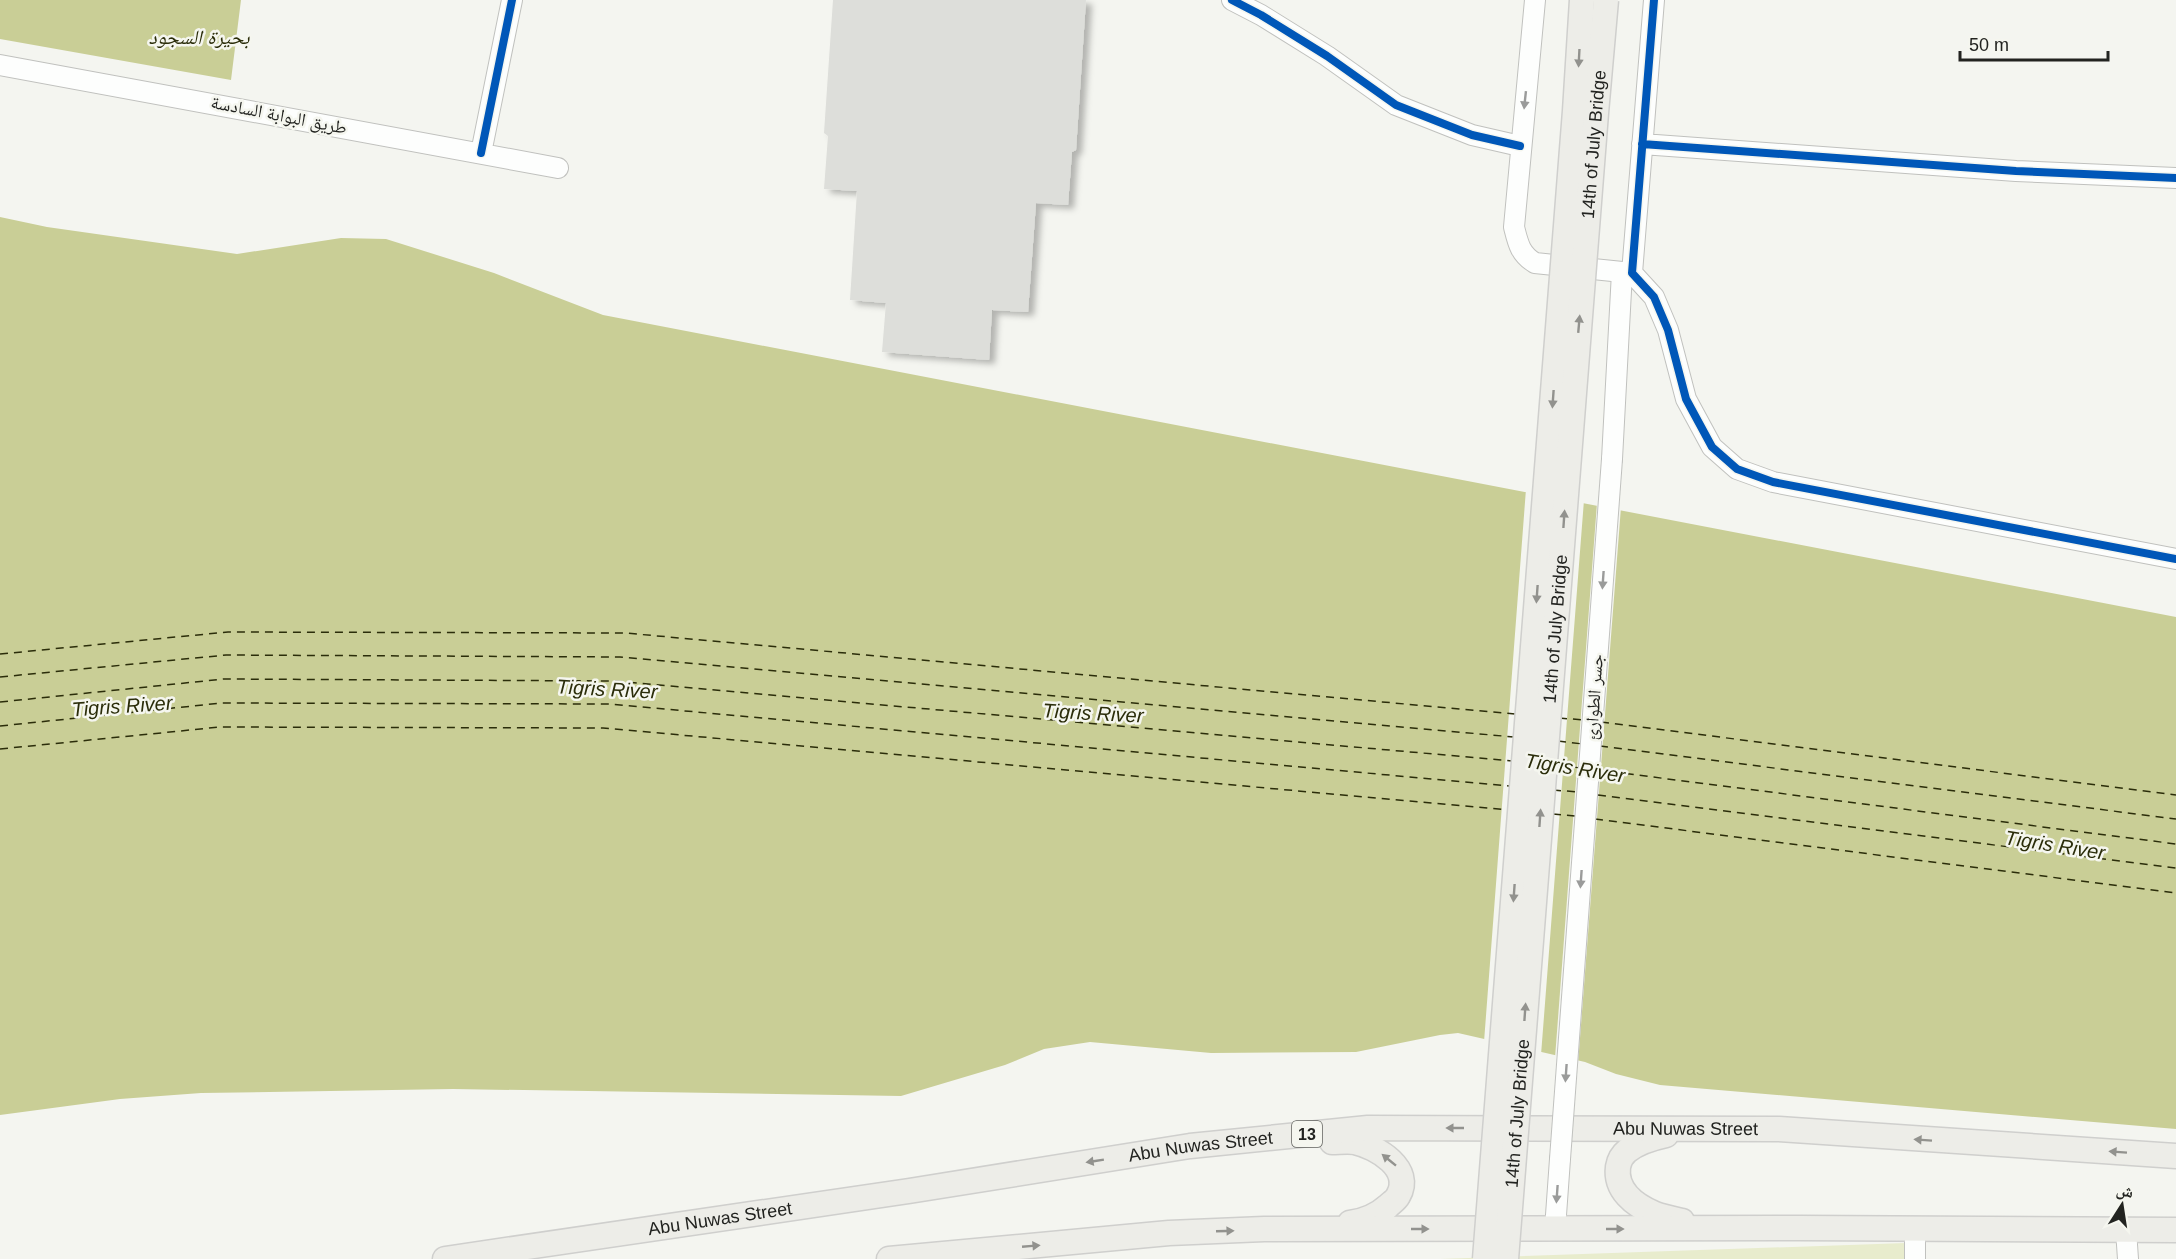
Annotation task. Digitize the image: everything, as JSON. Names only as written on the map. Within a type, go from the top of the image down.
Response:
[{"type":"main road","name":"14th of July Bridge","points":[[1485,1259],[1582,0]]},
{"type":"main road","name":"14th of July Bridge","points":[[1506,1259],[1606,0]]},
{"type":"main road","name":"Abu Nuwas Street","points":[[445,1259],[909,1191],[1190,1146],[1368,1128],[1779,1129],[2176,1156]]},
{"type":"main road","points":[[1779,1129],[1675,1133],[1649,1138],[1627,1151],[1619,1161],[1617,1174],[1620,1187],[1632,1201],[1655,1214],[1689,1222],[1800,1228]]},
{"type":"main road","points":[[889,1259],[1169,1233],[1317,1228],[1363,1222],[1382,1211],[1399,1196],[1402,1181],[1397,1166],[1382,1154],[1356,1143],[1289,1140],[1190,1146]]},
{"type":"main road","points":[[1264,1229],[2176,1230]]},
{"type":"street","points":[[481,153],[512,0]]},
{"type":"street","points":[[1232,0],[1328,56],[1396,105],[1472,135],[1520,146]]},
{"type":"street","points":[[1535,0],[1514,227],[1519,246],[1525,257],[1535,263],[1627,273],[1654,297],[1668,330],[1686,399],[1712,447],[1737,469],[1773,482],[2176,559]]},
{"type":"street","name":"جسر الطوارئ","points":[[1554,1229],[1627,273],[1642,144],[1654,0]]},
{"type":"street","name":"طريق البوابة السادسة","points":[[0,65],[558,168]]},
{"type":"street","points":[[1642,144],[2016,171],[2176,178]]},
{"type":"street","points":[[1915,1228],[1915,1259]]},
{"type":"street","points":[[2127,1230],[2128,1259]]},
{"type":"shaded area","points":[[1906,1243],[1907,1259],[1440,1259]]},
{"type":"water","name":"بحيرة السجود","points":[[0,0],[241,0],[231,80],[0,39]]},
{"type":"water","name":"Tigris River","points":[[0,217],[47,227],[237,254],[341,238],[386,239],[494,273],[603,315],[2176,617],[2176,1129],[1660,1085],[1616,1074],[1585,1062],[1458,1033],[1356,1052],[1211,1053],[1090,1042],[1044,1049],[1005,1065],[901,1096],[453,1089],[201,1093],[120,1099],[0,1115]]},
{"type":"pier","points":[[1526,489],[1584,500],[1541,1055],[1484,1042]]},
{"type":"pier","points":[[1597,503],[1621,507],[1578,1064],[1555,1058]]},
{"type":"building","points":[[833,0],[1086,0],[1076,150],[1072,152],[1068,205],[1036,203],[1028,312],[992,310],[989,360],[882,352],[886,303],[850,300],[857,191],[824,189],[828,136],[824,133]]},
{"type":"ferry route","points":[[0,654],[228,632],[625,633],[1515,714]]},
{"type":"ferry route","points":[[0,677],[226,655],[620,657],[1514,737]]},
{"type":"ferry route","points":[[0,702],[224,679],[614,681],[1512,761]]},
{"type":"ferry route","points":[[0,726],[222,703],[609,704],[1509,786]]},
{"type":"ferry route","points":[[1559,718],[1584,720]]},
{"type":"ferry route","points":[[1601,722],[2176,795]]},
{"type":"ferry route","points":[[0,749],[220,727],[603,728],[1509,810]]},
{"type":"ferry route","points":[[1558,741],[1583,744]]},
{"type":"ferry route","points":[[1600,746],[2176,819]]},
{"type":"ferry route","points":[[1556,765],[1581,768]]},
{"type":"ferry route","points":[[1598,770],[2176,844]]},
{"type":"ferry route","points":[[1553,790],[1578,792]]},
{"type":"ferry route","points":[[1598,795],[2176,868]]},
{"type":"ferry route","points":[[1553,814],[1575,816]]},
{"type":"ferry route","points":[[1595,819],[2176,893]]},
{"type":"cycle path","points":[[481,153],[512,0]]},
{"type":"cycle path","points":[[1232,0],[1261,15],[1327,56],[1396,105],[1472,135],[1520,146]]},
{"type":"cycle path","points":[[1654,0],[1632,273],[1654,297],[1668,330],[1686,399],[1712,447],[1737,469],[1773,482],[2176,559]]},
{"type":"cycle path","points":[[1642,144],[2016,171],[2176,178]]}]
